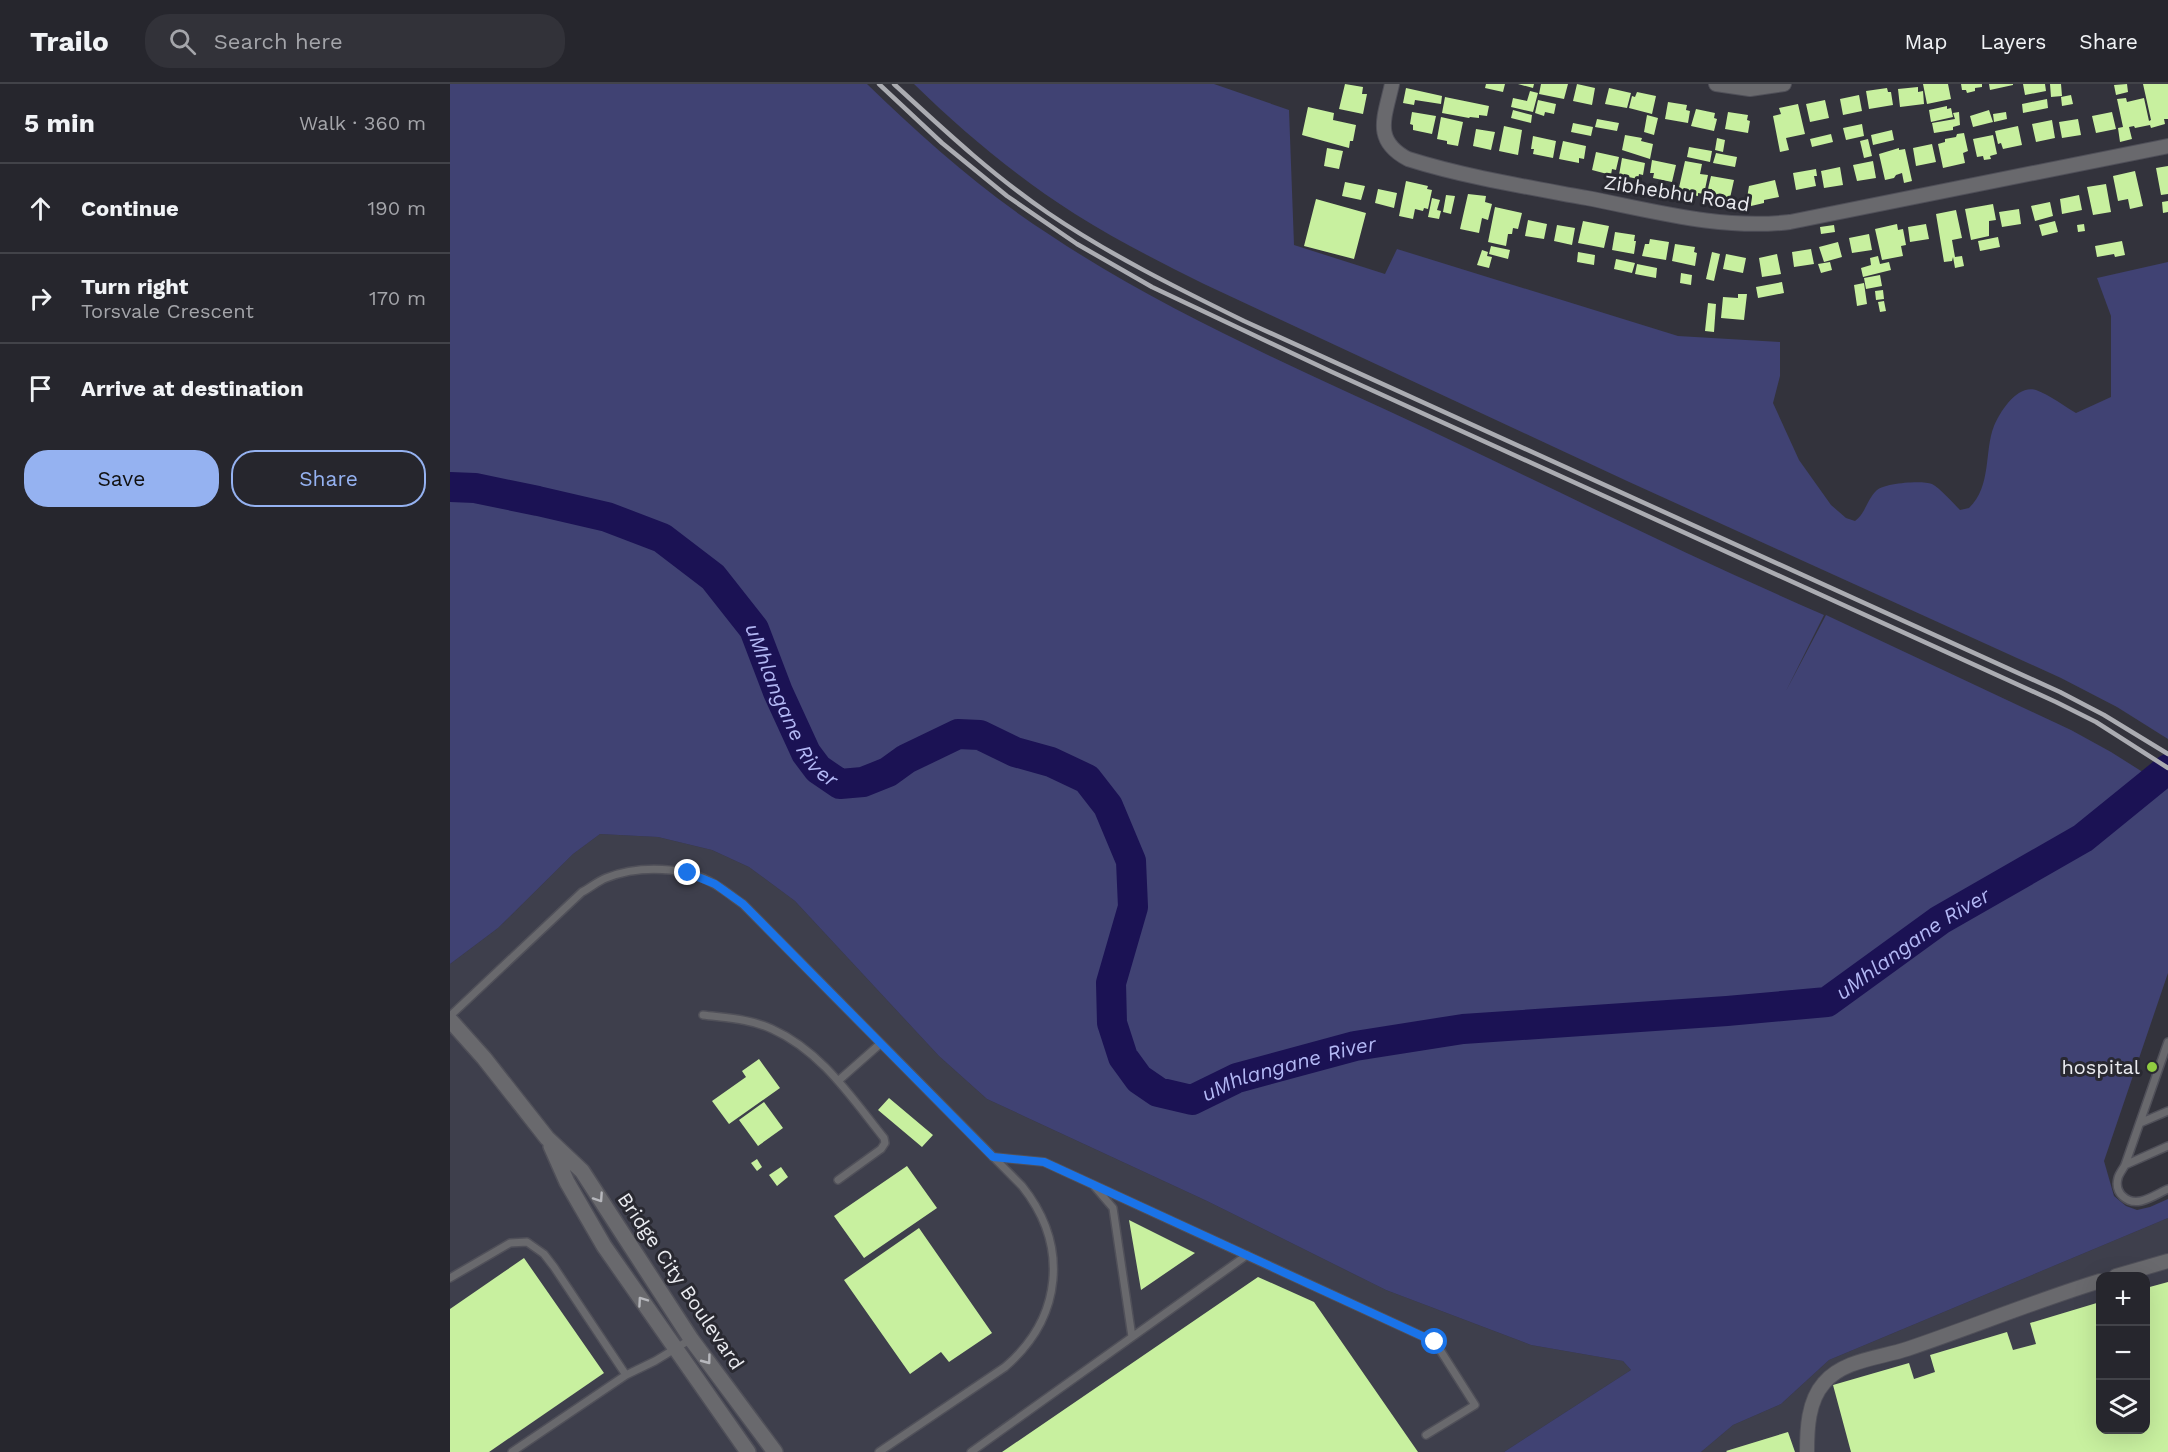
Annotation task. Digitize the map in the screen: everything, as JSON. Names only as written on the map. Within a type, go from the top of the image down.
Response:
[{"type":"street","name":"Zibhebhu Road","points":[[1392,84],[1384,135],[1389,147],[1408,159],[1562,193],[1701,220],[1744,225],[1790,222],[2168,146]]},
{"type":"street","points":[[1716,84],[1750,89],[1784,84]]},
{"type":"street","name":"Bridge City Boulevard","points":[[450,1018],[547,1138],[582,1171],[691,1339],[775,1452]]},
{"type":"street","name":"Bridge City Boulevard","points":[[547,1138],[567,1182],[604,1246],[748,1452]]},
{"type":"street","points":[[567,1182],[582,1171]]},
{"type":"street","points":[[2130,1272],[2168,1261]]},
{"type":"street","points":[[1807,1452],[1809,1418],[1816,1396],[1822,1384],[1840,1369],[1906,1349],[2046,1297],[2096,1282]]},
{"type":"lane","points":[[450,1018],[582,892],[605,878],[631,871],[662,870],[688,873],[715,884],[743,904],[1022,1186],[1034,1201],[1047,1227],[1054,1261],[1049,1302],[1044,1317],[1021,1354],[879,1452]]},
{"type":"lane","points":[[703,1015],[747,1021],[771,1028],[821,1061],[838,1081],[884,1138],[885,1143],[881,1149],[838,1180]]},
{"type":"lane","points":[[2168,1042],[2125,1165],[2117,1179],[2118,1191],[2125,1199],[2135,1202],[2144,1201],[2168,1189]]},
{"type":"lane","points":[[838,1081],[880,1044]]},
{"type":"lane","points":[[2160,1065],[2168,1061]]},
{"type":"lane","points":[[2140,1123],[2168,1111]]},
{"type":"lane","points":[[2125,1165],[2168,1146]]},
{"type":"lane","points":[[993,1157],[1044,1162],[1435,1342],[1475,1405],[1426,1435]]},
{"type":"lane","points":[[1093,1185],[1113,1208],[1132,1337]]},
{"type":"lane","points":[[450,1278],[510,1243],[527,1242],[544,1254],[626,1375]]},
{"type":"lane","points":[[971,1452],[1247,1255]]},
{"type":"lane","points":[[512,1452],[626,1375],[676,1350],[691,1339]]},
{"type":"shaded area","points":[[450,84],[867,84],[932,145],[1001,201],[1050,235],[1140,290],[1280,361],[1824,615],[1786,691],[1826,615],[2071,730],[2168,788],[2168,973],[2104,1161],[2114,1196],[2126,1206],[2137,1210],[2168,1199],[2168,1218],[1829,1360],[1781,1404],[1733,1425],[1701,1452],[1504,1452],[1631,1370],[1623,1361],[1531,1345],[1386,1290],[1207,1201],[987,1099],[939,1056],[795,901],[749,867],[712,850],[658,837],[600,834],[573,854],[498,928],[450,964]]},
{"type":"shaded area","points":[[914,84],[1214,84],[1289,110],[1294,245],[1385,274],[1397,249],[1678,336],[1780,342],[1780,376],[1773,403],[1799,460],[1831,505],[1846,518],[1855,521],[1876,491],[1886,486],[1903,483],[1932,484],[1960,510],[1969,508],[1981,489],[1994,426],[2005,406],[2023,391],[2029,389],[2041,392],[2076,413],[2111,397],[2111,316],[2097,278],[2168,262],[2168,739],[2117,707],[2061,678],[1627,481],[1204,284],[1122,242],[1032,185],[971,137]]},
{"type":"shaded area","points":[[600,834],[658,837],[712,850],[749,867],[795,901],[939,1056],[987,1099],[1207,1201],[1386,1290],[1531,1345],[1623,1361],[1631,1370],[1504,1452],[450,1452],[450,964],[498,928],[573,854]]},
{"type":"shaded area","points":[[2168,1218],[2168,1452],[1701,1452],[1733,1425],[1781,1404],[1829,1360]]},
{"type":"building","points":[[1345,84],[1363,87],[1362,94],[1367,94],[1363,114],[1339,109]]},
{"type":"building","points":[[1486,84],[1505,84],[1503,92],[1485,88]]},
{"type":"building","points":[[1518,84],[1534,84],[1533,88]]},
{"type":"building","points":[[1541,84],[1568,84],[1564,99],[1539,94]]},
{"type":"building","points":[[1577,84],[1595,88],[1592,105],[1573,101]]},
{"type":"building","points":[[1923,84],[1948,84],[1951,99],[1927,104]]},
{"type":"building","points":[[1961,84],[1982,84],[1982,87],[1967,93],[1966,90],[1962,90]]},
{"type":"building","points":[[1989,84],[2013,84],[2013,85],[1990,90]]},
{"type":"building","points":[[2023,84],[2045,84],[2046,91],[2025,95]]},
{"type":"building","points":[[2050,84],[2061,84],[2062,96],[2051,97]]},
{"type":"building","points":[[2127,84],[2128,92],[2116,95],[2114,85]]},
{"type":"building","points":[[2143,84],[2168,84],[2168,119],[2164,119],[2165,124],[2151,128],[2150,125],[2129,127],[2132,139],[2120,142],[2118,128],[2123,127],[2117,99],[2126,98],[2127,102],[2144,98],[2149,121],[2151,120]]},
{"type":"building","points":[[1918,87],[1918,92],[1923,91],[1924,104],[1900,107],[1898,89]]},
{"type":"building","points":[[1406,88],[1442,96],[1441,104],[1415,100],[1414,105],[1403,103]]},
{"type":"building","points":[[1609,88],[1631,93],[1627,108],[1605,104]]},
{"type":"building","points":[[1887,88],[1888,92],[1891,92],[1893,105],[1869,109],[1866,91]]},
{"type":"building","points":[[1530,91],[1538,93],[1533,112],[1511,107],[1513,98],[1527,101]]},
{"type":"building","points":[[1637,92],[1656,96],[1652,114],[1629,108],[1632,96],[1635,97]]},
{"type":"building","points":[[1859,95],[1862,111],[1843,115],[1840,99]]},
{"type":"building","points":[[2071,95],[2073,104],[2062,106],[2061,97]]},
{"type":"building","points":[[1445,97],[1489,106],[1487,116],[1479,115],[1479,118],[1469,118],[1442,113]]},
{"type":"building","points":[[2047,99],[2048,108],[2023,113],[2022,104]]},
{"type":"building","points":[[1538,100],[1556,104],[1554,114],[1545,112],[1544,116],[1535,113]]},
{"type":"building","points":[[1825,100],[1829,118],[1810,122],[1806,104]]},
{"type":"building","points":[[1668,102],[1687,105],[1686,110],[1690,111],[1688,123],[1665,119]]},
{"type":"building","points":[[1798,104],[1805,134],[1786,138],[1789,150],[1780,152],[1773,116],[1781,114],[1779,108]]},
{"type":"building","points":[[1947,106],[1947,109],[1951,108],[1953,117],[1931,122],[1929,110]]},
{"type":"building","points":[[1308,107],[1334,113],[1333,120],[1356,125],[1349,148],[1302,135]]},
{"type":"building","points":[[1696,109],[1715,113],[1714,118],[1717,119],[1714,131],[1691,126]]},
{"type":"building","points":[[1513,110],[1532,115],[1531,123],[1511,118]]},
{"type":"building","points":[[1989,110],[1993,122],[1973,127],[1970,116]]},
{"type":"building","points":[[1412,112],[1436,116],[1432,134],[1413,130],[1413,125],[1410,124]]},
{"type":"building","points":[[1728,112],[1748,115],[1747,120],[1750,121],[1748,133],[1725,129]]},
{"type":"building","points":[[1959,112],[1960,125],[1953,127],[1953,130],[1934,133],[1932,123],[1955,119],[1953,113]]},
{"type":"building","points":[[2006,112],[2007,119],[1994,122],[1993,114]]},
{"type":"building","points":[[2112,112],[2116,129],[2096,133],[2092,116]]},
{"type":"building","points":[[1647,115],[1658,118],[1654,135],[1644,132]]},
{"type":"building","points":[[1441,117],[1463,122],[1458,146],[1437,139]]},
{"type":"building","points":[[1597,119],[1619,123],[1617,131],[1595,127]]},
{"type":"building","points":[[2078,119],[2081,135],[2062,138],[2059,122]]},
{"type":"building","points":[[2052,120],[2055,138],[2036,142],[2032,124]]},
{"type":"building","points":[[1573,123],[1593,127],[1591,136],[1571,132]]},
{"type":"building","points":[[1862,124],[1864,136],[1846,140],[1843,128]]},
{"type":"building","points":[[1504,126],[1522,130],[1518,155],[1499,151]]},
{"type":"building","points":[[2018,126],[2022,145],[2003,149],[2001,143],[1998,144],[1995,131]]},
{"type":"building","points":[[1476,129],[1495,132],[1491,150],[1473,146]]},
{"type":"building","points":[[1892,130],[1894,140],[1873,145],[1871,135]]},
{"type":"building","points":[[1964,133],[1968,151],[1963,153],[1965,163],[1943,168],[1938,144],[1945,142],[1945,139]]},
{"type":"building","points":[[1831,134],[1833,142],[1812,147],[1810,139]]},
{"type":"building","points":[[1625,135],[1642,138],[1641,141],[1653,144],[1650,159],[1622,150]]},
{"type":"building","points":[[1993,135],[1997,154],[1990,156],[1991,159],[1984,160],[1983,156],[1977,157],[1973,139]]},
{"type":"building","points":[[1533,136],[1556,141],[1553,158],[1533,154],[1534,149],[1531,149]]},
{"type":"building","points":[[1717,138],[1725,140],[1723,152],[1715,150]]},
{"type":"building","points":[[1868,139],[1872,156],[1864,158],[1860,141]]},
{"type":"building","points":[[1563,141],[1586,146],[1584,159],[1579,158],[1579,163],[1559,159]]},
{"type":"building","points":[[1932,144],[1936,162],[1916,166],[1913,148]]},
{"type":"building","points":[[1689,147],[1712,151],[1710,162],[1687,157]]},
{"type":"building","points":[[1327,148],[1343,151],[1339,169],[1324,166]]},
{"type":"building","points":[[1899,148],[1899,150],[1905,149],[1912,181],[1904,183],[1902,173],[1885,180],[1879,154]]},
{"type":"building","points":[[1596,152],[1619,157],[1616,170],[1612,169],[1611,175],[1592,170]]},
{"type":"building","points":[[1716,153],[1737,157],[1735,167],[1713,163]]},
{"type":"building","points":[[1622,158],[1645,163],[1643,175],[1639,174],[1638,179],[1619,175]]},
{"type":"building","points":[[1652,160],[1676,165],[1672,182],[1653,178],[1654,173],[1650,173]]},
{"type":"building","points":[[1685,161],[1702,164],[1700,174],[1708,175],[1704,194],[1698,193],[1698,196],[1678,192]]},
{"type":"building","points":[[1873,161],[1876,178],[1857,181],[1853,165]]},
{"type":"building","points":[[2168,166],[2168,194],[2161,195],[2156,168]]},
{"type":"building","points":[[1840,167],[1843,185],[1824,188],[1821,171]]},
{"type":"building","points":[[1816,169],[1817,176],[1814,176],[1816,186],[1796,190],[1793,173]]},
{"type":"building","points":[[2135,171],[2143,206],[2130,209],[2128,199],[2118,201],[2113,176]]},
{"type":"building","points":[[1711,176],[1734,180],[1730,198],[1711,194],[1712,189],[1708,189]]},
{"type":"building","points":[[1775,180],[1779,197],[1751,206],[1751,203],[1746,204],[1749,186]]},
{"type":"building","points":[[1406,181],[1428,186],[1427,189],[1432,190],[1428,209],[1424,208],[1423,211],[1415,209],[1413,219],[1399,216]]},
{"type":"building","points":[[1345,182],[1365,186],[1361,200],[1342,196]]},
{"type":"building","points":[[2106,184],[2111,212],[2093,215],[2087,187]]},
{"type":"building","points":[[1378,189],[1397,193],[1394,208],[1375,203]]},
{"type":"building","points":[[1468,194],[1486,196],[1485,202],[1492,204],[1488,220],[1482,218],[1479,233],[1460,229]]},
{"type":"building","points":[[1446,195],[1455,196],[1451,214],[1443,212]]},
{"type":"building","points":[[2079,195],[2082,210],[2062,214],[2060,199]]},
{"type":"building","points":[[1432,198],[1440,200],[1437,210],[1441,211],[1439,219],[1428,217]]},
{"type":"building","points":[[1316,199],[1366,213],[1354,259],[1304,246]]},
{"type":"building","points":[[2168,201],[2168,212],[2163,213],[2162,202]]},
{"type":"building","points":[[2050,202],[2053,216],[2035,221],[2031,206]]},
{"type":"building","points":[[1993,204],[1996,220],[1989,221],[1989,236],[1971,240],[1965,209]]},
{"type":"building","points":[[1495,207],[1522,213],[1518,229],[1513,228],[1512,234],[1508,234],[1506,246],[1488,242]]},
{"type":"building","points":[[2019,209],[2021,224],[2002,227],[1999,212]]},
{"type":"building","points":[[1956,210],[1962,238],[1952,240],[1955,257],[1962,256],[1964,266],[1955,268],[1953,257],[1952,261],[1944,262],[1936,214]]},
{"type":"building","points":[[1528,220],[1547,224],[1544,239],[1525,236]]},
{"type":"building","points":[[1583,221],[1609,226],[1604,248],[1578,243]]},
{"type":"building","points":[[2055,221],[2058,232],[2042,236],[2039,225]]},
{"type":"building","points":[[1897,224],[1898,230],[1903,229],[1906,245],[1901,246],[1903,256],[1882,260],[1875,229]]},
{"type":"building","points":[[1926,224],[1929,239],[1910,242],[1908,227]]},
{"type":"building","points":[[2084,224],[2085,231],[2078,232],[2077,225]]},
{"type":"building","points":[[1557,225],[1575,228],[1572,245],[1554,241]]},
{"type":"building","points":[[1834,225],[1835,232],[1821,234],[1820,227]]},
{"type":"building","points":[[1615,232],[1635,235],[1634,254],[1612,250]]},
{"type":"building","points":[[1869,234],[1872,250],[1852,253],[1849,238]]},
{"type":"building","points":[[1998,237],[2000,247],[1980,251],[1978,241]]},
{"type":"building","points":[[1650,239],[1669,242],[1666,260],[1642,256],[1645,244],[1649,244]]},
{"type":"building","points":[[2122,241],[2125,255],[2097,257],[2095,246]]},
{"type":"building","points":[[1838,242],[1842,257],[1824,262],[1819,247]]},
{"type":"building","points":[[1675,244],[1695,247],[1694,252],[1697,253],[1695,266],[1672,261]]},
{"type":"building","points":[[1491,246],[1510,250],[1508,259],[1489,254]]},
{"type":"building","points":[[1811,249],[1814,264],[1794,267],[1792,252]]},
{"type":"building","points":[[1482,250],[1488,252],[1487,256],[1492,257],[1489,268],[1477,265]]},
{"type":"building","points":[[1578,252],[1595,255],[1594,265],[1577,262]]},
{"type":"building","points":[[1712,252],[1720,254],[1714,281],[1706,279]]},
{"type":"building","points":[[1726,254],[1746,258],[1743,273],[1723,269]]},
{"type":"building","points":[[1777,254],[1781,274],[1762,277],[1759,258]]},
{"type":"building","points":[[1878,256],[1880,264],[1889,262],[1891,270],[1863,277],[1861,268],[1871,265],[1870,258]]},
{"type":"building","points":[[1616,259],[1635,263],[1632,273],[1614,269]]},
{"type":"building","points":[[1830,262],[1832,270],[1821,273],[1818,264]]},
{"type":"building","points":[[1637,264],[1657,268],[1656,278],[1635,274]]},
{"type":"building","points":[[1681,273],[1692,275],[1691,285],[1680,283]]},
{"type":"building","points":[[1880,275],[1882,286],[1866,289],[1864,278]]},
{"type":"building","points":[[1782,282],[1784,293],[1758,298],[1756,287]]},
{"type":"building","points":[[1864,283],[1867,304],[1857,306],[1854,285]]},
{"type":"building","points":[[1883,290],[1884,299],[1876,300],[1875,291]]},
{"type":"building","points":[[1738,294],[1747,294],[1744,320],[1721,318],[1723,297],[1738,298]]},
{"type":"building","points":[[1884,301],[1886,311],[1880,312],[1878,302]]},
{"type":"building","points":[[1708,303],[1716,304],[1714,332],[1705,331]]},
{"type":"building","points":[[759,1059],[780,1088],[729,1124],[712,1101],[746,1077],[742,1071]]},
{"type":"building","points":[[889,1098],[933,1135],[922,1147],[878,1110]]},
{"type":"building","points":[[764,1102],[783,1128],[758,1146],[739,1120]]},
{"type":"building","points":[[757,1159],[762,1167],[757,1171],[751,1163]]},
{"type":"building","points":[[907,1166],[937,1208],[864,1258],[834,1216]]},
{"type":"building","points":[[781,1167],[788,1177],[777,1186],[769,1175]]},
{"type":"building","points":[[1129,1220],[1195,1253],[1141,1290]]},
{"type":"building","points":[[919,1228],[992,1333],[949,1362],[941,1352],[910,1374],[844,1280]]},
{"type":"building","points":[[524,1258],[604,1373],[489,1452],[450,1452],[450,1309]]},
{"type":"building","points":[[1258,1277],[1314,1302],[1418,1452],[1002,1452]]},
{"type":"building","points":[[2168,1282],[2168,1452],[1851,1452],[1833,1385],[1909,1363],[1914,1379],[1935,1372],[1930,1355],[2007,1332],[2013,1350],[2036,1344],[2030,1323],[2096,1303],[2096,1434],[2150,1434],[2150,1287]]},
{"type":"building","points":[[1788,1432],[1795,1452],[1726,1451]]},
{"type":"waterway","name":"uMhlangane River","points":[[450,487],[475,488],[607,517],[662,538],[713,577],[754,629],[778,692],[806,753],[818,769],[840,784],[863,782],[888,772],[906,759],[958,734],[980,735],[1015,752],[1051,762],[1087,779],[1108,806],[1131,861],[1133,907],[1111,983],[1112,1023],[1123,1057],[1139,1079],[1158,1092],[1192,1100],[1237,1078],[1355,1046],[1463,1029],[1827,1002],[1940,920],[2083,838],[2168,769]]},
{"type":"railway","points":[[879,84],[942,143],[1007,196],[1077,244],[1152,287],[1332,372],[2056,702],[2096,722],[2168,768]]},
{"type":"railway","points":[[894,84],[968,151],[1027,198],[1095,243],[1169,283],[1244,321],[2060,692],[2104,715],[2168,754]]},
{"type":"place","name":"hospital","points":[[2152,1067]]},
{"type":"route","points":[[688,873],[715,884],[743,904],[993,1157],[1044,1162],[1435,1342]]}]
